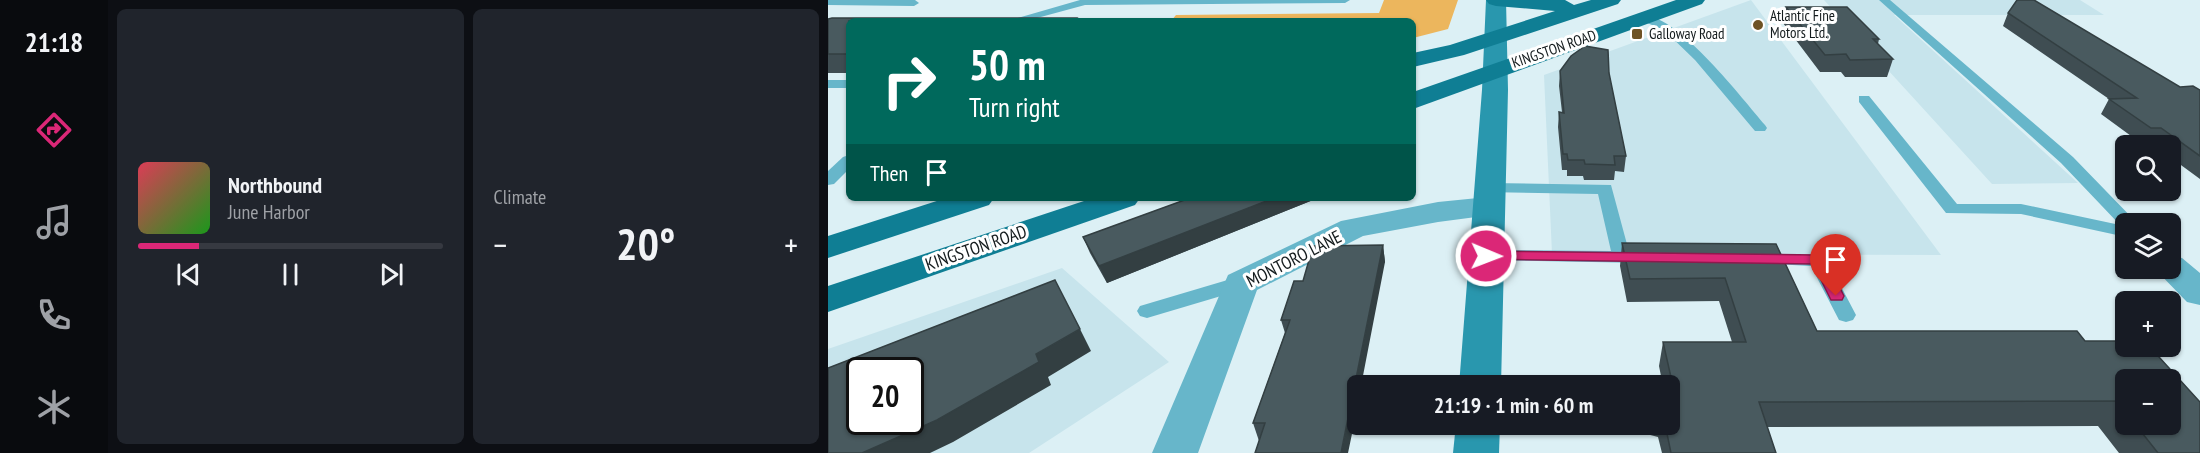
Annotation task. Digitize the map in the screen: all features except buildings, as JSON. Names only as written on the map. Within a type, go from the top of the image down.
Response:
[{"type":"main road","points":[[1496,0],[1542,6],[1591,7]]},
{"type":"main road","name":"KINGSTON ROAD","points":[[1416,59],[1494,38],[1611,0]]},
{"type":"main road","name":"KINGSTON ROAD","points":[[1416,100],[1494,70],[1695,0]]},
{"type":"main road","points":[[828,246],[969,201]]},
{"type":"main road","name":"KINGSTON ROAD","points":[[828,299],[1115,201]]},
{"type":"street","points":[[1481,375],[1495,90],[1496,0]]},
{"type":"street","name":"MONTORO LANE","points":[[1175,453],[1241,284],[1353,228],[1438,212],[1488,197]]},
{"type":"street","points":[[2181,276],[2200,293]]},
{"type":"street","points":[[1476,453],[1477,435]]},
{"type":"lane","points":[[1024,18],[1085,2],[1345,0]]},
{"type":"lane","points":[[1884,0],[2067,160],[2118,213]]},
{"type":"lane","points":[[828,2],[914,3]]},
{"type":"lane","points":[[1644,18],[1668,28],[1699,57],[1760,128]]},
{"type":"lane","points":[[828,84],[846,84]]},
{"type":"lane","points":[[1864,99],[1952,208],[2021,209],[2115,230]]},
{"type":"lane","points":[[828,180],[846,163]]},
{"type":"lane","points":[[1488,197],[1605,189],[1619,248]]},
{"type":"lane","points":[[1486,256],[1670,258]]},
{"type":"lane","points":[[1738,258],[1818,260],[1846,315]]},
{"type":"lane","points":[[1147,312],[1241,284]]},
{"type":"shaded area","points":[[1384,0],[1458,0],[1448,29],[1416,37],[1416,18],[1174,18],[1176,15],[1379,13]]},
{"type":"shaded area","points":[[1751,0],[1941,255],[1552,254],[1544,75]]},
{"type":"shaded area","points":[[1824,0],[2080,0],[2104,15],[1894,15],[2078,183],[1992,184]]},
{"type":"shaded area","points":[[1062,268],[1169,362],[1029,453],[828,453],[828,349]]},
{"type":"place","name":"Atlantic Fine Motors Ltd.","points":[[1758,25]]},
{"type":"place","name":"Galloway Road","points":[[1637,34]]},
{"type":"route","points":[[1486,256],[1818,260],[1836,296]]}]
